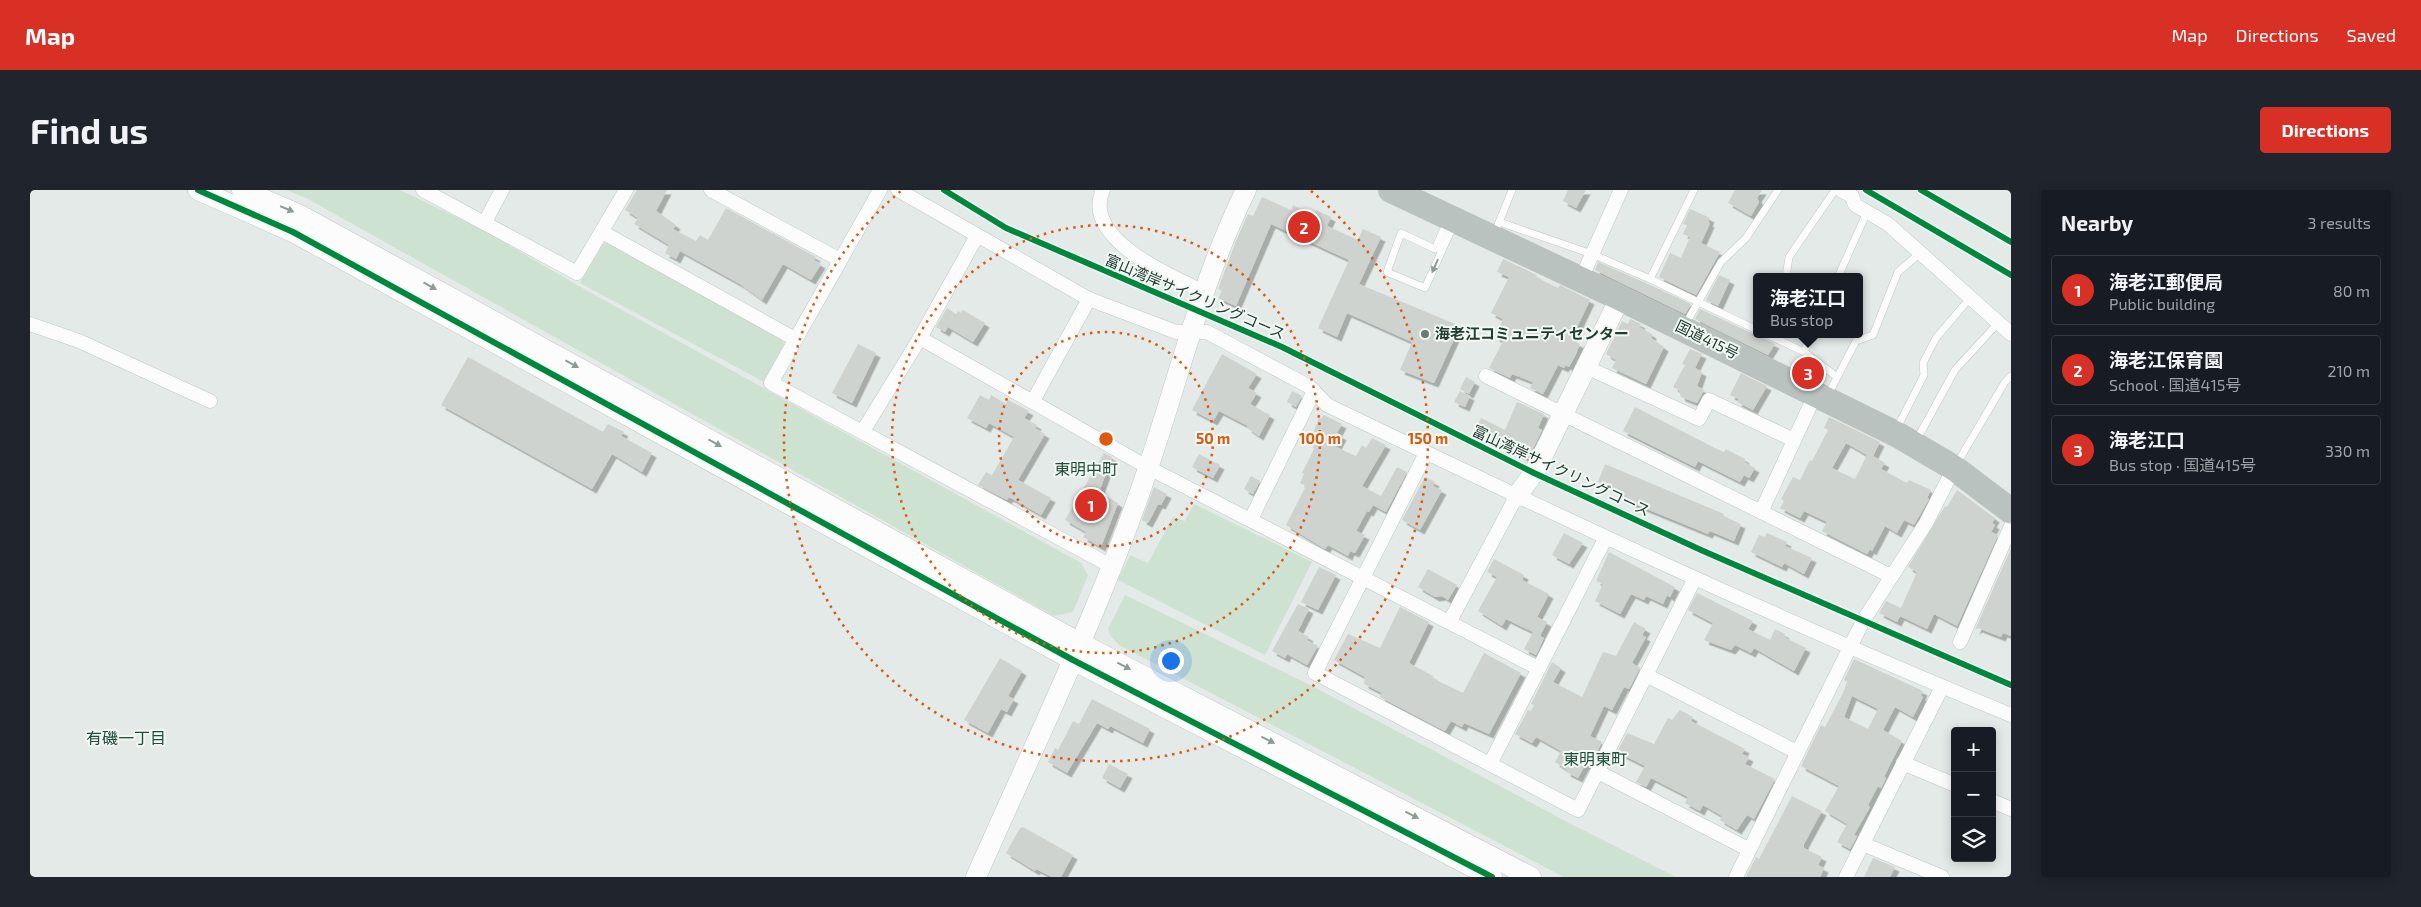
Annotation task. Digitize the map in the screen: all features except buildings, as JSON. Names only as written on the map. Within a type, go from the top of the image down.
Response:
[{"type":"highway","name":"国道415号","points":[[1391,190],[1452,220],[1496,230],[1582,279],[1904,439],[1954,468],[2011,511]]},
{"type":"street","points":[[198,190],[293,232],[1492,877]]},
{"type":"street","points":[[242,190],[300,215],[1076,652],[1532,877]]},
{"type":"street","points":[[423,190],[486,222],[577,273],[626,190]]},
{"type":"street","points":[[486,222],[502,190]]},
{"type":"street","points":[[711,190],[840,260]]},
{"type":"street","points":[[880,190],[771,383],[1113,567]]},
{"type":"street","points":[[898,190],[1089,299],[1176,332],[1207,332],[1310,387],[1327,405],[1426,453],[1521,490],[1605,539],[1694,580],[1853,642],[1942,687],[2011,715]]},
{"type":"street","points":[[1103,190],[1099,198],[1098,211],[1101,219],[1124,246],[1141,260],[1204,292]]},
{"type":"street","points":[[976,877],[1113,567],[1149,468],[1204,292],[1219,250],[1246,190]]},
{"type":"street","points":[[1582,279],[1621,190]]},
{"type":"street","points":[[1841,190],[1852,196],[1855,205],[1888,224],[2011,334]]},
{"type":"street","points":[[602,232],[796,339]]},
{"type":"street","points":[[863,431],[920,338],[977,236]]},
{"type":"street","points":[[1450,621],[1521,490],[1534,473],[1620,298]]},
{"type":"street","points":[[1033,401],[1089,299]]},
{"type":"street","points":[[30,324],[79,341],[210,401]]},
{"type":"street","points":[[920,338],[1149,468],[1365,577],[1538,668]]},
{"type":"street","points":[[1586,367],[1699,418],[1709,400],[1794,440]]},
{"type":"street","points":[[1486,376],[1762,510],[1891,576]]},
{"type":"street","points":[[1251,519],[1314,391]]},
{"type":"street","points":[[1762,510],[1794,440],[1820,397]]},
{"type":"street","points":[[1426,453],[1365,577],[1314,673],[1578,810],[1694,580]]},
{"type":"street","points":[[1736,877],[1748,849],[1853,642],[1891,576],[1926,523],[1954,468]]},
{"type":"street","points":[[1960,642],[2011,526]]},
{"type":"street","points":[[1490,764],[1605,539]]},
{"type":"street","points":[[1646,675],[1797,752]]},
{"type":"street","points":[[1846,877],[1942,687]]},
{"type":"street","points":[[1903,763],[1951,783]]},
{"type":"street","points":[[1598,772],[1748,849]]},
{"type":"street","points":[[1996,803],[2011,809]]},
{"type":"street","points":[[1863,844],[1942,877]]},
{"type":"lane","points":[[1512,190],[1496,230],[1592,254],[1650,279],[1753,328]]},
{"type":"lane","points":[[1650,279],[1694,190]]},
{"type":"lane","points":[[1683,329],[1721,262],[1746,238],[1778,190]]},
{"type":"lane","points":[[1787,273],[1789,257],[1835,190]]},
{"type":"lane","points":[[1840,273],[1867,212]]},
{"type":"lane","points":[[1452,220],[1425,288],[1387,272],[1401,234],[1436,249],[1452,220]]},
{"type":"lane","points":[[1820,397],[1837,377],[1856,341],[1873,335],[1898,272],[1920,253]]},
{"type":"lane","points":[[1904,439],[1924,375],[1923,363],[1936,338],[1970,298]]},
{"type":"lane","points":[[1904,439],[1956,370],[1998,323]]},
{"type":"lane","points":[[1774,338],[1804,352],[1837,377]]},
{"type":"lane","points":[[1804,352],[1810,338]]},
{"type":"lane","points":[[1954,468],[2005,382],[2011,376]]},
{"type":"green space","points":[[286,190],[400,190],[479,228],[584,289],[1081,563],[1088,575],[1073,612],[1054,616],[306,198]]},
{"type":"green space","points":[[609,241],[781,338],[784,344],[764,382],[580,283],[603,244]]},
{"type":"green space","points":[[1194,504],[1312,562],[1265,655],[1118,580],[1130,555],[1148,563],[1173,517],[1185,521]]},
{"type":"green space","points":[[1125,595],[1314,687],[1571,824],[1676,877],[1564,877],[1119,645],[1110,635],[1108,629]]},
{"type":"cycle path","points":[[198,190],[293,232],[1073,660],[1492,877]]},
{"type":"cycle path","name":"富山湾岸サイクリングコース","points":[[944,190],[1006,228],[1282,347],[1534,473],[1701,550],[2011,685]]},
{"type":"cycle path","points":[[1866,190],[2011,275]]},
{"type":"cycle path","points":[[1921,190],[2011,242]]},
{"type":"place","name":"海老江保育園","points":[[1304,227]]},
{"type":"place","name":"海老江コミュニティセンター","points":[[1425,334]]},
{"type":"place","name":"海老江口","points":[[1808,373]]},
{"type":"place","name":"海老江郵便局","points":[[1091,505]]},
{"type":"district","name":"東明中町","points":[[1086,469]]},
{"type":"district","name":"有磯一丁目","points":[[126,738]]},
{"type":"district","name":"東明東町","points":[[1595,759]]}]
